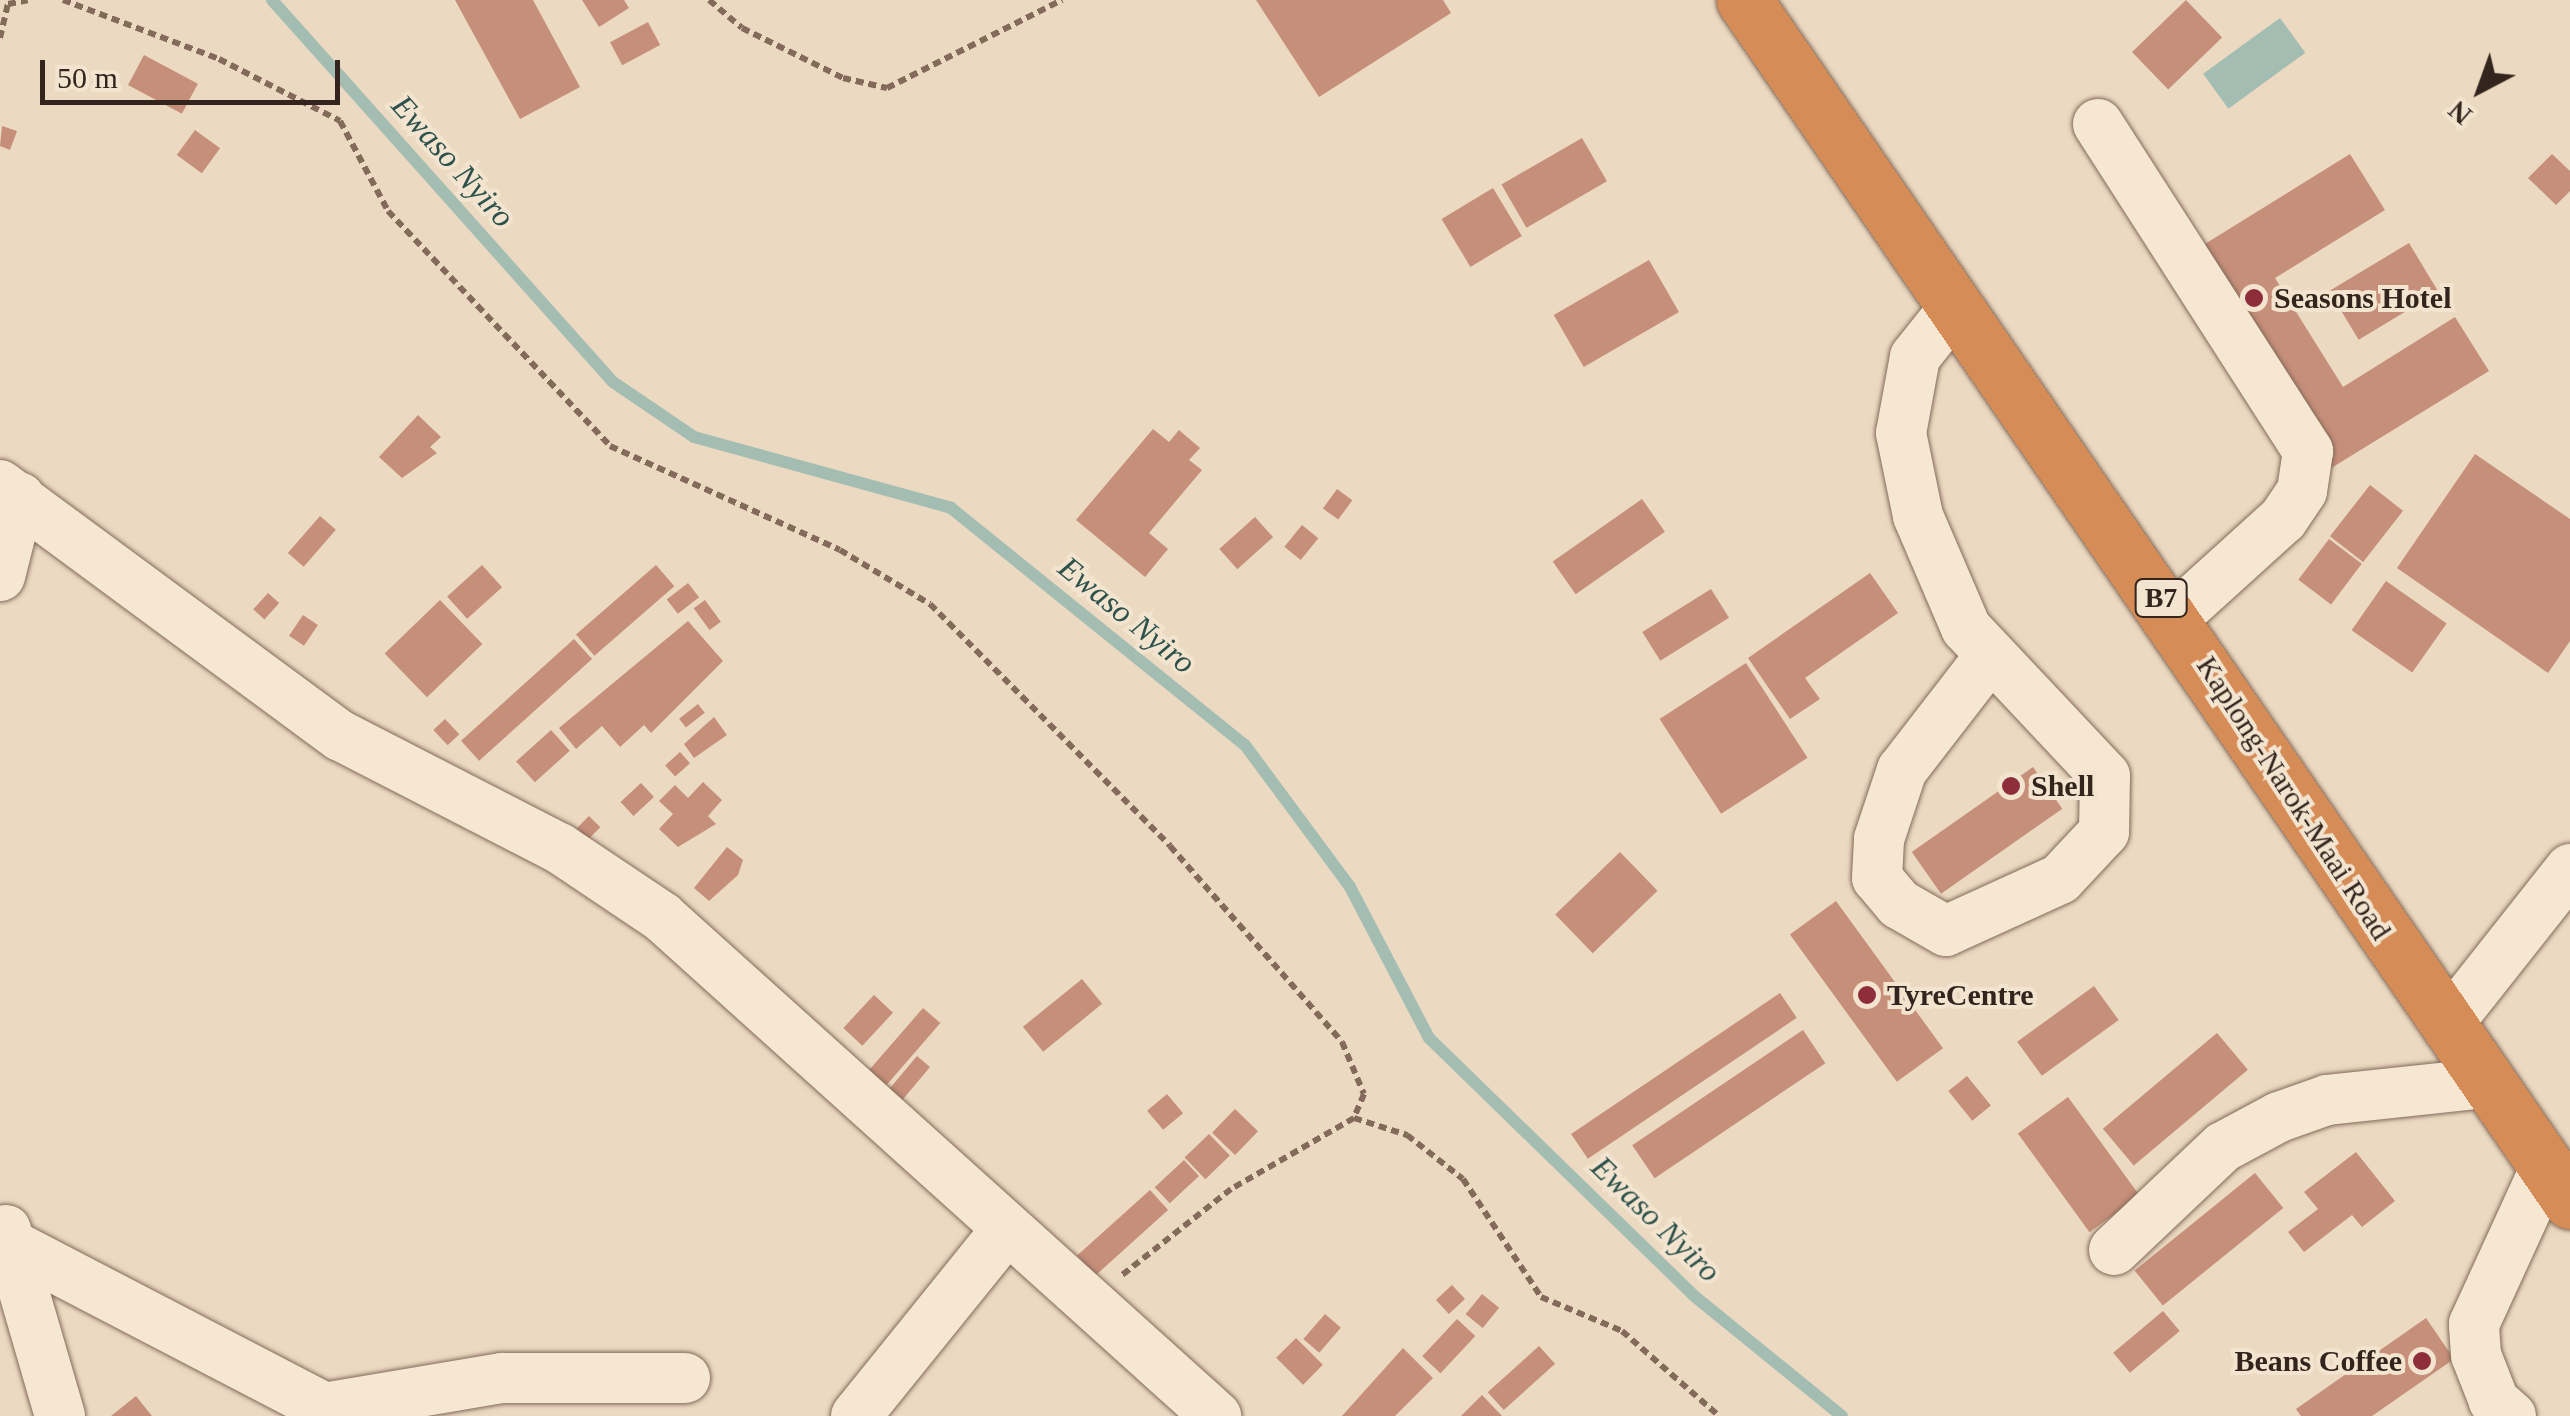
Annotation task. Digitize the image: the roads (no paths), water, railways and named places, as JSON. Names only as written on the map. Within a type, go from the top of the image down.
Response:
[{"type":"highway","name":"Kaplong-Narok-Maai Road","points":[[1744,0],[1954,308],[2175,617],[2447,1026],[2558,1184]]},
{"type":"street","points":[[2098,124],[2310,469],[2282,519],[2175,617]]},
{"type":"street","points":[[1954,308],[1915,357],[1901,433],[1918,516],[1966,628],[2105,776],[2104,832],[2060,878],[1946,931],[1899,904],[1878,878],[1879,839],[1902,770],[1990,655]]},
{"type":"street","points":[[0,576],[10,491],[342,736],[559,848],[662,917],[1090,1311],[1216,1416]]},
{"type":"street","points":[[2447,1026],[2570,869]]},
{"type":"street","points":[[2114,1250],[2222,1147],[2279,1117],[2328,1100],[2487,1083]]},
{"type":"street","points":[[2510,1416],[2494,1401],[2476,1354],[2474,1324],[2558,1184]]},
{"type":"street","points":[[856,1416],[1006,1230]]},
{"type":"street","points":[[5,1235],[324,1408],[502,1378],[685,1378]]},
{"type":"street","points":[[5,1235],[60,1416]]},
{"type":"waterway","name":"Ewaso Nyiro","points":[[272,0],[613,382],[694,437],[951,508],[1245,745],[1350,887],[1429,1038],[1693,1295],[1842,1416]]},
{"type":"place","name":"Seasons Hotel","points":[[2254,298]]},
{"type":"place","name":"Shell","points":[[2011,786]]},
{"type":"place","name":"TyreCentre","points":[[1867,995]]},
{"type":"place","name":"Beans Coffee","points":[[2422,1361]]}]
